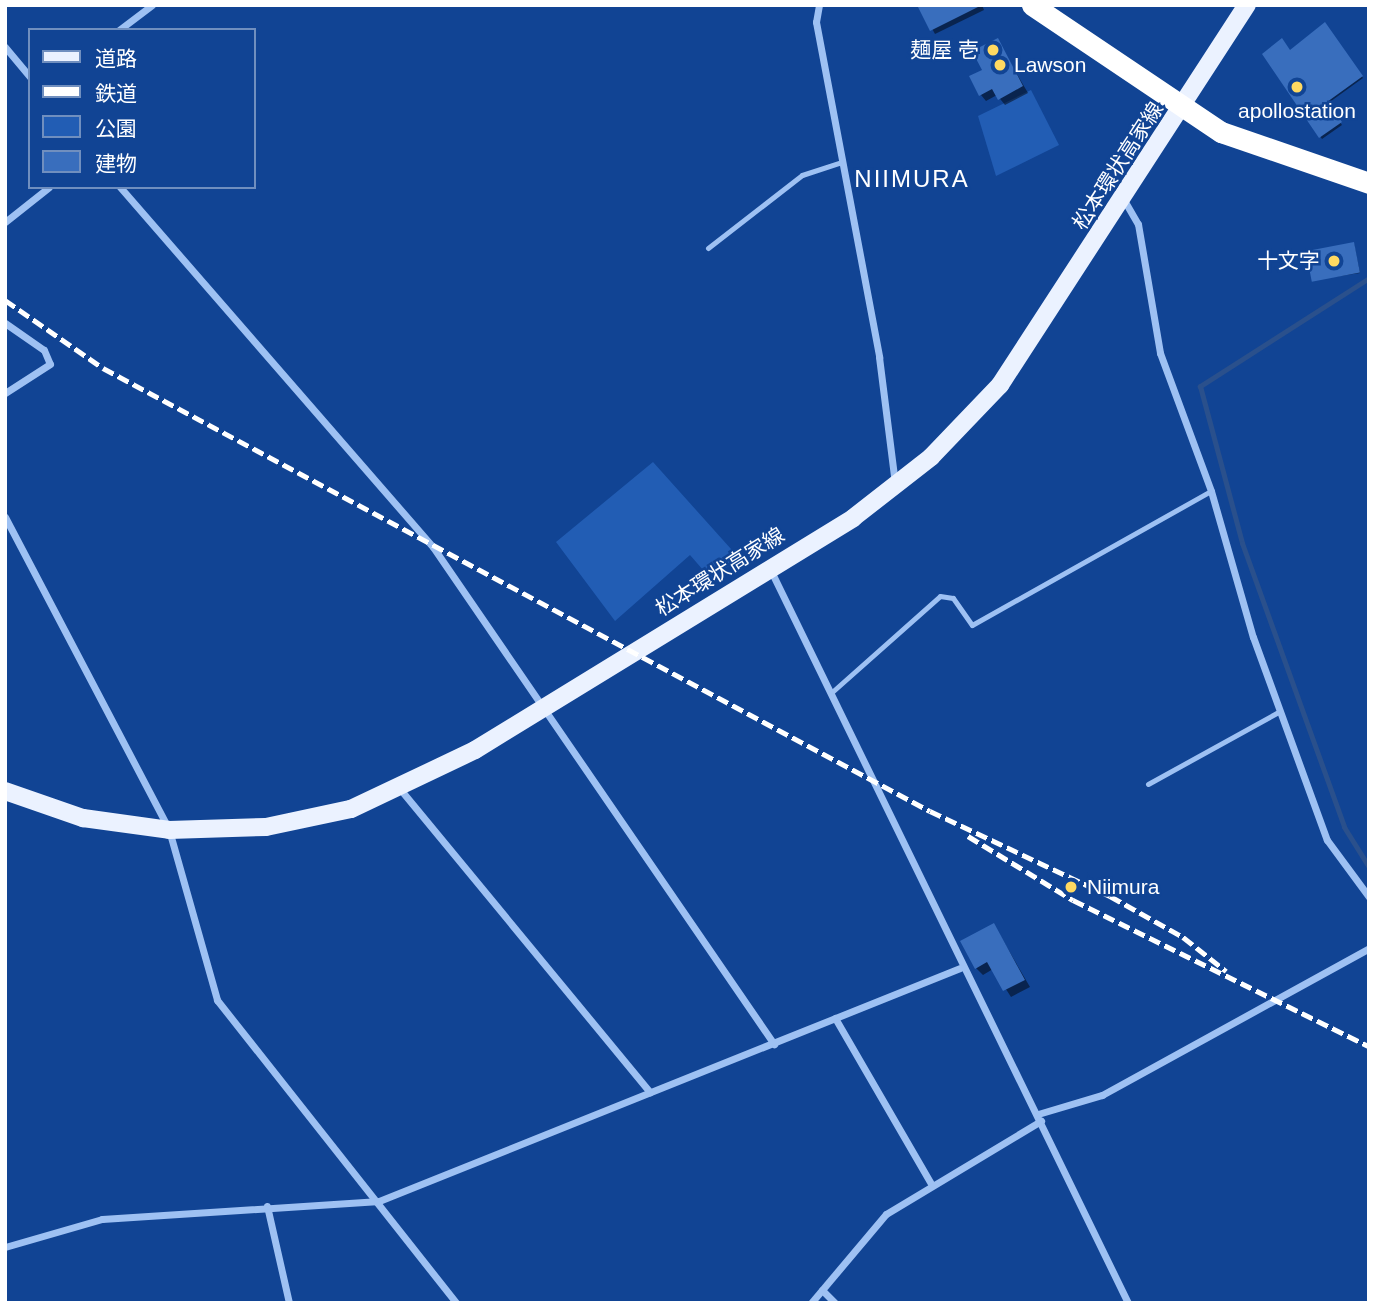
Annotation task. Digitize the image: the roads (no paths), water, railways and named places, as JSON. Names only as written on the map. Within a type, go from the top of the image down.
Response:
[{"type":"highway","points":[[1032,5],[1181,109],[1221,132],[1369,183]]},
{"type":"main road","name":"松本環状高家線","points":[[5,791],[83,818],[169,830],[266,827],[351,809],[400,789],[545,707],[769,568],[895,488],[1000,385],[1124,200],[1247,5]]},
{"type":"street","points":[[122,28],[152,5]]},
{"type":"street","points":[[819,5],[816,22],[839,163],[879,357],[895,488]]},
{"type":"street","points":[[5,47],[28,75]]},
{"type":"street","points":[[5,222],[46,189]]},
{"type":"street","points":[[122,189],[426,537],[774,1044]]},
{"type":"street","points":[[1124,200],[1138,224],[1160,353],[1211,491],[1280,711],[1327,840],[1369,897]]},
{"type":"street","points":[[5,323],[44,350],[50,364],[5,393]]},
{"type":"street","points":[[5,517],[169,830],[222,1010],[379,1201],[456,1303]]},
{"type":"street","points":[[769,568],[832,692],[960,968],[1040,1118],[1128,1303]]},
{"type":"street","points":[[400,789],[650,1092]]},
{"type":"street","points":[[811,1303],[886,1214],[1040,1118],[1102,1096],[1369,948]]},
{"type":"street","points":[[5,1247],[102,1219],[267,1206],[379,1201],[960,968]]},
{"type":"street","points":[[835,1018],[932,1185]]},
{"type":"street","points":[[267,1206],[289,1303]]},
{"type":"street","points":[[822,1290],[835,1303]]},
{"type":"lane","points":[[708,248],[802,175],[839,163]]},
{"type":"lane","points":[[832,692],[940,596],[953,598],[972,625],[1211,491]]},
{"type":"lane","points":[[1148,784],[1280,711]]},
{"type":"waterway","points":[[1369,278],[1200,386],[1242,543],[1344,827],[1369,867]]},
{"type":"railway","points":[[5,300],[103,368],[930,811],[1110,896],[1183,937],[1226,971]]},
{"type":"railway","points":[[968,836],[1073,900],[1369,1046]]},
{"type":"place","name":"麺屋 壱","points":[[993,50]]},
{"type":"place","name":"Lawson","points":[[1000,65]]},
{"type":"place","name":"apollostation","points":[[1297,87]]},
{"type":"place","name":"十文字","points":[[1334,261]]},
{"type":"place","name":"Niimura","points":[[1071,887]]},
{"type":"district","name":"NIIMURA","points":[[912,179]]}]
